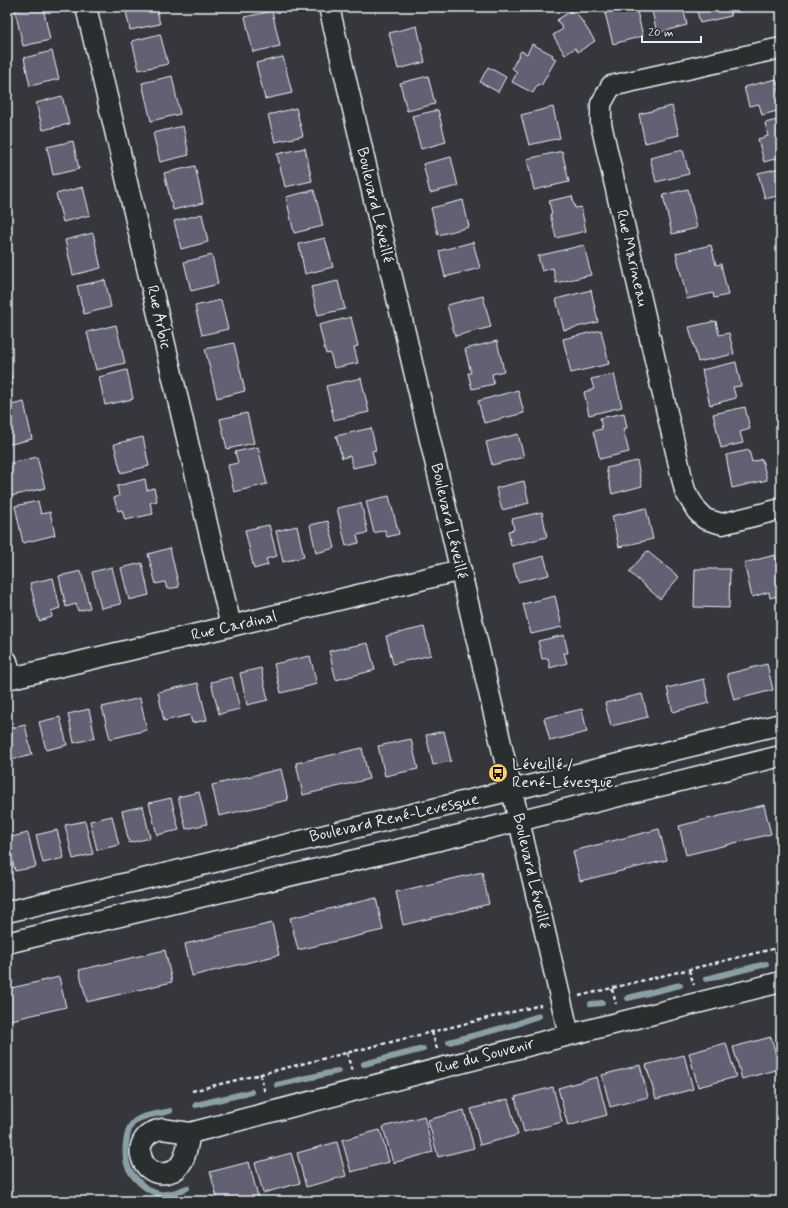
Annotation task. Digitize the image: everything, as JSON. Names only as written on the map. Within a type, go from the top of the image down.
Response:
[{"type":"street","name":"Rue Arbic","points":[[86,7],[232,626]]},
{"type":"street","name":"Boulevard Léveillé","points":[[329,7],[569,1035]]},
{"type":"street","name":"Rue Marineau","points":[[781,48],[611,86],[601,104],[601,124],[685,491],[697,511],[705,519],[722,524],[781,509]]},
{"type":"street","name":"Rue Cardinal","points":[[8,673],[232,626],[461,570]]},
{"type":"street","name":"Boulevard René-Levesque","points":[[7,912],[781,724]]},
{"type":"street","name":"Boulevard René-Levesque","points":[[7,943],[518,821],[781,756]]},
{"type":"street","name":"Rue du Souvenir","points":[[190,1133],[781,982]]},
{"type":"path","points":[[192,1091],[781,947]]},
{"type":"path","points":[[775,949],[781,968]]},
{"type":"building","points":[[29,7],[43,7],[50,40],[23,46],[15,10]]},
{"type":"building","points":[[125,7],[156,7],[160,24],[130,30]]},
{"type":"building","points":[[629,7],[636,7],[643,36],[613,44],[605,13]]},
{"type":"building","points":[[651,7],[683,7],[687,25],[657,33]]},
{"type":"building","points":[[696,7],[729,7],[731,16],[700,23]]},
{"type":"building","points":[[735,7],[759,7],[737,12]]},
{"type":"building","points":[[574,9],[595,41],[578,52],[575,48],[565,55],[553,35],[563,29],[557,20]]},
{"type":"building","points":[[272,11],[280,46],[253,52],[245,17]]},
{"type":"building","points":[[417,26],[425,62],[398,69],[389,33]]},
{"type":"building","points":[[160,34],[168,64],[139,70],[132,41]]},
{"type":"building","points":[[532,44],[553,55],[552,57],[556,59],[541,86],[538,84],[533,93],[512,82],[517,72],[512,68],[521,51],[527,54]]},
{"type":"building","points":[[52,51],[59,79],[30,86],[24,58]]},
{"type":"building","points":[[283,57],[292,93],[265,99],[256,63]]},
{"type":"building","points":[[488,67],[506,77],[498,92],[480,82]]},
{"type":"building","points":[[172,76],[180,114],[151,121],[142,83]]},
{"type":"building","points":[[428,76],[435,104],[407,111],[400,83]]},
{"type":"building","points":[[776,79],[781,97],[781,110],[762,115],[759,104],[749,106],[744,87]]},
{"type":"building","points":[[62,96],[69,124],[43,130],[36,103]]},
{"type":"building","points":[[672,106],[679,135],[645,143],[639,114]]},
{"type":"building","points":[[553,107],[560,138],[529,145],[521,115]]},
{"type":"building","points":[[296,108],[303,136],[275,142],[268,115]]},
{"type":"building","points":[[438,110],[446,142],[421,149],[412,116]]},
{"type":"building","points":[[781,119],[781,157],[764,162],[758,139],[768,136],[765,123]]},
{"type":"building","points":[[183,126],[189,155],[160,162],[153,133]]},
{"type":"building","points":[[73,141],[79,169],[53,175],[47,147]]},
{"type":"building","points":[[305,148],[312,181],[285,187],[277,154]]},
{"type":"building","points":[[683,150],[689,174],[656,182],[650,158]]},
{"type":"building","points":[[562,151],[569,182],[534,190],[527,159]]},
{"type":"building","points":[[451,157],[458,186],[430,193],[423,164]]},
{"type":"building","points":[[195,166],[203,203],[173,210],[164,173]]},
{"type":"building","points":[[781,168],[781,195],[765,199],[758,173]]},
{"type":"building","points":[[83,187],[90,215],[63,222],[56,194]]},
{"type":"building","points":[[688,189],[697,228],[672,234],[663,195]]},
{"type":"building","points":[[314,190],[323,226],[294,233],[286,197]]},
{"type":"building","points":[[572,196],[575,208],[581,207],[586,231],[556,238],[550,214],[552,214],[549,201]]},
{"type":"building","points":[[463,200],[469,227],[438,235],[431,208]]},
{"type":"building","points":[[202,214],[208,242],[181,249],[174,221]]},
{"type":"building","points":[[93,233],[101,268],[73,275],[65,240]]},
{"type":"building","points":[[325,238],[333,267],[305,274],[299,244]]},
{"type":"building","points":[[473,242],[480,268],[445,277],[439,251]]},
{"type":"building","points":[[584,245],[591,275],[556,283],[553,268],[542,271],[538,256]]},
{"type":"building","points":[[711,245],[716,265],[721,264],[728,295],[714,298],[713,293],[687,299],[676,253]]},
{"type":"building","points":[[212,255],[218,284],[191,291],[184,262]]},
{"type":"building","points":[[105,280],[111,307],[84,314],[77,286]]},
{"type":"building","points":[[338,281],[345,309],[318,315],[311,287]]},
{"type":"building","points":[[591,290],[598,322],[564,330],[556,299]]},
{"type":"building","points":[[483,296],[491,327],[455,336],[447,305]]},
{"type":"building","points":[[221,300],[228,329],[202,335],[195,306]]},
{"type":"building","points":[[351,317],[358,346],[354,347],[358,363],[334,368],[330,353],[326,354],[319,325]]},
{"type":"building","points":[[716,321],[719,335],[729,333],[734,354],[698,362],[689,327]]},
{"type":"building","points":[[116,325],[125,363],[96,370],[87,332]]},
{"type":"building","points":[[601,330],[609,364],[571,373],[563,339]]},
{"type":"building","points":[[497,341],[504,371],[492,374],[494,384],[472,389],[468,373],[471,373],[465,349]]},
{"type":"building","points":[[234,343],[245,391],[217,398],[205,349]]},
{"type":"building","points":[[7,358],[13,385],[7,386]]},
{"type":"building","points":[[736,362],[741,386],[733,387],[736,398],[710,405],[702,370]]},
{"type":"building","points":[[127,370],[133,399],[105,405],[99,377]]},
{"type":"building","points":[[614,374],[622,407],[589,415],[584,392],[594,389],[591,379]]},
{"type":"building","points":[[361,378],[369,412],[334,420],[326,386]]},
{"type":"building","points":[[518,390],[524,413],[484,423],[478,401]]},
{"type":"building","points":[[24,402],[32,439],[7,445],[7,406]]},
{"type":"building","points":[[745,407],[750,429],[740,432],[743,443],[721,448],[713,414]]},
{"type":"building","points":[[247,413],[254,443],[227,449],[220,419]]},
{"type":"building","points":[[624,413],[627,428],[623,429],[629,452],[600,459],[593,431],[602,429],[600,418]]},
{"type":"building","points":[[371,428],[376,450],[372,451],[375,463],[353,468],[350,456],[342,458],[336,436]]},
{"type":"building","points":[[518,434],[524,457],[492,465],[486,442]]},
{"type":"building","points":[[143,437],[149,466],[121,473],[114,444]]},
{"type":"building","points":[[258,447],[267,484],[234,492],[228,465],[238,463],[235,452]]},
{"type":"building","points":[[749,450],[752,462],[762,459],[767,480],[732,488],[726,455]]},
{"type":"building","points":[[37,457],[45,488],[11,496],[7,480],[7,464]]},
{"type":"building","points":[[637,461],[642,486],[612,494],[606,468]]},
{"type":"building","points":[[145,479],[147,490],[154,488],[157,501],[150,503],[153,514],[125,520],[122,510],[118,511],[114,498],[119,496],[117,486]]},
{"type":"building","points":[[524,481],[529,503],[502,510],[496,488]]},
{"type":"building","points":[[389,496],[399,534],[387,537],[385,530],[374,533],[366,501]]},
{"type":"building","points":[[38,501],[41,514],[50,512],[55,535],[23,543],[15,506]]},
{"type":"building","points":[[361,503],[368,533],[357,535],[359,543],[346,546],[337,508]]},
{"type":"building","points":[[646,508],[653,539],[619,547],[612,516]]},
{"type":"building","points":[[542,512],[547,537],[511,546],[508,531],[514,530],[512,519]]},
{"type":"building","points":[[328,521],[335,548],[316,553],[310,525]]},
{"type":"building","points":[[269,525],[277,556],[266,559],[268,565],[254,569],[245,530]]},
{"type":"building","points":[[297,526],[304,557],[283,562],[276,531]]},
{"type":"building","points":[[170,548],[179,587],[167,589],[165,582],[156,584],[148,554]]},
{"type":"building","points":[[647,551],[679,577],[660,599],[629,572]]},
{"type":"building","points":[[775,555],[781,579],[781,595],[770,598],[769,592],[752,597],[744,563]]},
{"type":"building","points":[[544,556],[549,575],[518,582],[513,564]]},
{"type":"building","points":[[142,563],[149,595],[129,600],[121,568]]},
{"type":"building","points":[[112,567],[121,604],[101,608],[92,572]]},
{"type":"building","points":[[695,569],[730,569],[729,608],[694,607]]},
{"type":"building","points":[[81,571],[90,608],[78,611],[76,604],[66,607],[59,576]]},
{"type":"building","points":[[53,578],[60,608],[51,611],[52,617],[39,621],[30,583]]},
{"type":"building","points":[[555,596],[562,627],[531,634],[523,604]]},
{"type":"building","points":[[424,627],[431,655],[393,664],[386,636]]},
{"type":"building","points":[[564,635],[568,653],[564,653],[567,663],[550,668],[548,658],[542,659],[538,641]]},
{"type":"building","points":[[368,643],[375,670],[336,680],[329,651]]},
{"type":"building","points":[[310,656],[317,684],[281,693],[274,664]]},
{"type":"building","points":[[767,664],[773,690],[734,700],[727,674]]},
{"type":"building","points":[[261,668],[268,700],[247,705],[240,673]]},
{"type":"building","points":[[232,677],[240,709],[219,714],[211,682]]},
{"type":"building","points":[[704,679],[709,703],[673,712],[667,688]]},
{"type":"building","points":[[198,683],[207,720],[192,723],[190,715],[164,721],[158,692]]},
{"type":"building","points":[[642,694],[648,717],[611,726],[605,703]]},
{"type":"building","points":[[140,698],[147,730],[110,739],[102,707]]},
{"type":"building","points":[[89,709],[95,738],[74,743],[68,714]]},
{"type":"building","points":[[582,709],[587,732],[550,741],[544,718]]},
{"type":"building","points":[[60,717],[67,745],[46,750],[39,722]]},
{"type":"building","points":[[25,725],[32,755],[7,761],[7,729]]},
{"type":"building","points":[[444,731],[451,761],[433,765],[426,735]]},
{"type":"building","points":[[411,739],[418,769],[385,776],[378,746]]},
{"type":"building","points":[[362,748],[369,779],[303,795],[296,763]]},
{"type":"building","points":[[281,769],[288,800],[219,816],[212,785]]},
{"type":"building","points":[[199,792],[207,824],[186,829],[178,797]]},
{"type":"building","points":[[171,798],[179,830],[157,835],[149,803]]},
{"type":"building","points":[[764,805],[771,834],[686,855],[679,826]]},
{"type":"building","points":[[143,806],[150,838],[129,843],[122,811]]},
{"type":"building","points":[[112,816],[119,845],[97,850],[90,821]]},
{"type":"building","points":[[85,821],[93,854],[73,859],[65,825]]},
{"type":"building","points":[[659,829],[667,860],[580,881],[573,851]]},
{"type":"building","points":[[57,830],[64,858],[43,863],[36,835]]},
{"type":"building","points":[[28,833],[36,867],[15,871],[7,838]]},
{"type":"building","points":[[482,872],[489,904],[403,925],[396,892]]},
{"type":"building","points":[[376,898],[383,930],[298,950],[290,918]]},
{"type":"building","points":[[272,923],[279,955],[192,976],[185,944]]},
{"type":"building","points":[[165,950],[172,982],[87,1002],[79,970]]},
{"type":"building","points":[[59,977],[66,1007],[7,1021],[7,989]]},
{"type":"building","points":[[781,1032],[781,1052],[776,1033]]},
{"type":"building","points":[[771,1037],[780,1069],[742,1079],[733,1047]]},
{"type":"building","points":[[726,1043],[736,1077],[698,1087],[689,1053]]},
{"type":"building","points":[[684,1055],[693,1089],[656,1099],[646,1065]]},
{"type":"building","points":[[640,1065],[648,1097],[610,1107],[602,1075]]},
{"type":"building","points":[[597,1077],[607,1115],[568,1126],[558,1088]]},
{"type":"building","points":[[553,1087],[562,1122],[524,1132],[515,1097]]},
{"type":"building","points":[[508,1099],[518,1135],[480,1145],[471,1109]]},
{"type":"building","points":[[464,1110],[474,1148],[438,1157],[428,1120]]},
{"type":"building","points":[[424,1116],[433,1152],[393,1163],[383,1127]]},
{"type":"building","points":[[380,1130],[389,1162],[351,1172],[342,1140]]},
{"type":"building","points":[[337,1142],[346,1176],[306,1187],[297,1153]]},
{"type":"building","points":[[291,1153],[300,1183],[263,1193],[255,1163]]},
{"type":"building","points":[[249,1162],[259,1201],[218,1201],[210,1172]]},
{"type":"waterway","points":[[706,979],[766,964]]},
{"type":"waterway","points":[[628,998],[680,985]]},
{"type":"waterway","points":[[591,1004],[602,1003]]},
{"type":"waterway","points":[[449,1042],[517,1024],[539,1016]]},
{"type":"waterway","points":[[364,1064],[423,1049]]},
{"type":"waterway","points":[[277,1085],[338,1071]]},
{"type":"waterway","points":[[196,1105],[251,1092]]},
{"type":"waterway","points":[[170,1111],[143,1117],[132,1124],[128,1133],[126,1144],[127,1164],[136,1179],[155,1193],[167,1194],[187,1188]]},
{"type":"place","name":"Léveillé / René-Lévesque","points":[[498,773]]}]
